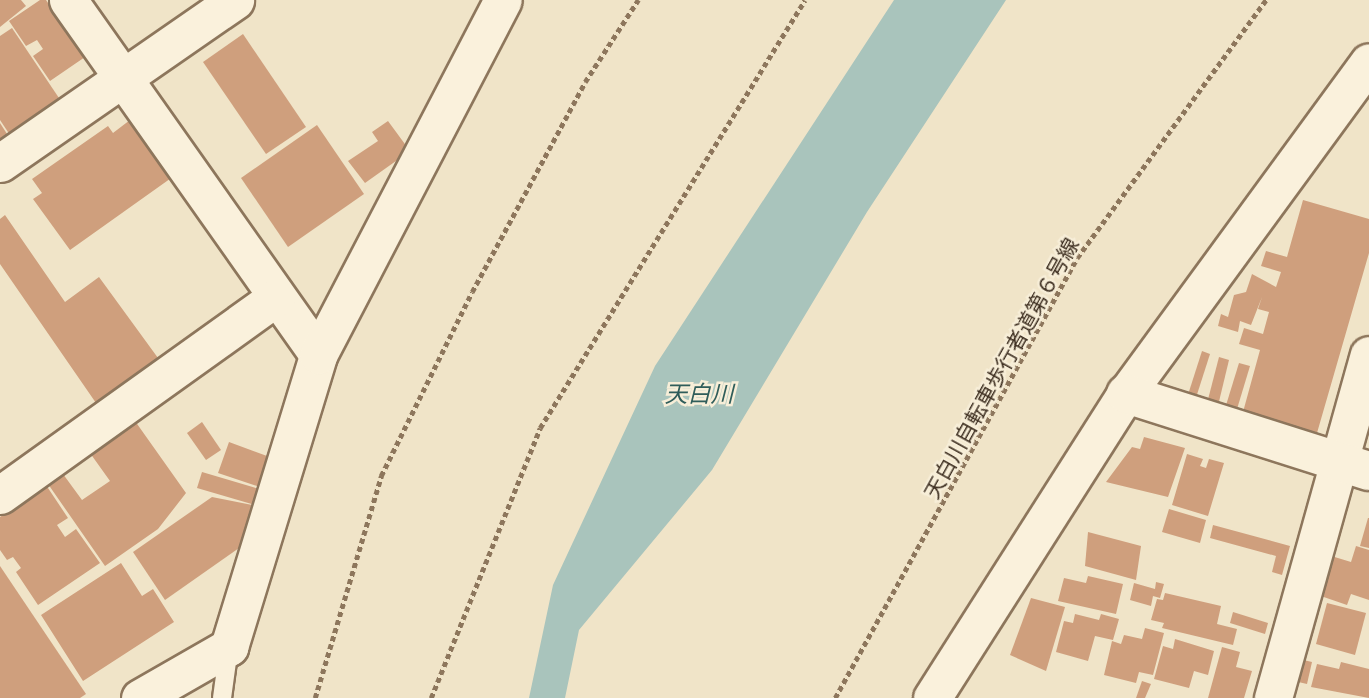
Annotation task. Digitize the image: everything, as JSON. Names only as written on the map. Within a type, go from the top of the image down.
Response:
[{"type":"street","points":[[68,0],[125,74],[318,355]]},
{"type":"street","points":[[0,163],[235,0]]},
{"type":"street","points":[[190,698],[229,647],[318,355],[503,0]]},
{"type":"street","points":[[932,698],[1126,394],[1364,78]]},
{"type":"street","points":[[0,495],[277,297]]},
{"type":"street","points":[[1273,698],[1353,466],[1369,355]]},
{"type":"street","points":[[1126,394],[1353,466]]},
{"type":"street","points":[[140,698],[229,647]]},
{"type":"lane","points":[[222,698],[229,647]]},
{"type":"path","points":[[315,698],[381,476],[472,292],[579,94],[638,0]]},
{"type":"path","points":[[431,698],[540,428],[804,0]]},
{"type":"path","name":"天白川自転車歩行者道第６号線","points":[[835,698],[1077,258],[1266,0]]},
{"type":"water","name":"天白川","points":[[894,0],[1006,0],[867,212],[712,470],[579,630],[565,698],[529,698],[553,585],[655,366]]},
{"type":"building","points":[[0,0],[21,0],[26,6],[0,27]]},
{"type":"building","points":[[40,0],[46,0],[85,57],[50,81],[33,56],[43,49],[37,40],[26,46],[9,21]]},
{"type":"building","points":[[12,28],[63,104],[12,138],[0,120],[0,36]]},
{"type":"building","points":[[243,34],[306,127],[266,154],[203,62]]},
{"type":"building","points":[[130,120],[174,176],[70,250],[33,199],[42,193],[32,179],[108,126],[113,133]]},
{"type":"building","points":[[388,121],[410,151],[365,183],[348,161],[378,141],[372,132]]},
{"type":"building","points":[[0,123],[9,137],[0,143]]},
{"type":"building","points":[[317,125],[364,194],[288,247],[241,178]]},
{"type":"building","points":[[1303,200],[1369,219],[1369,253],[1317,433],[1243,412],[1260,350],[1239,344],[1244,328],[1263,334],[1269,312],[1258,309],[1262,297],[1251,325],[1240,321],[1238,332],[1218,326],[1221,314],[1228,317],[1234,295],[1246,292],[1252,274],[1276,287],[1281,272],[1261,266],[1266,251],[1287,257]]},
{"type":"building","points":[[5,215],[65,302],[99,277],[158,358],[96,403],[0,264],[0,219]]},
{"type":"building","points":[[1202,351],[1210,354],[1193,407],[1185,404]]},
{"type":"building","points":[[1219,357],[1229,360],[1216,414],[1205,411]]},
{"type":"building","points":[[1239,363],[1250,366],[1234,419],[1223,415]]},
{"type":"building","points":[[135,421],[186,493],[158,529],[105,566],[48,484],[63,474],[82,500],[110,481],[90,453]]},
{"type":"building","points":[[202,422],[221,450],[206,460],[187,433]]},
{"type":"building","points":[[1144,437],[1185,448],[1168,497],[1106,482],[1132,447],[1140,449]]},
{"type":"building","points":[[229,442],[267,456],[263,468],[269,470],[263,488],[218,473]]},
{"type":"building","points":[[1187,454],[1203,459],[1200,466],[1206,468],[1209,459],[1224,463],[1208,516],[1172,505]]},
{"type":"building","points":[[202,472],[259,489],[255,505],[197,488]]},
{"type":"building","points":[[46,485],[68,518],[57,525],[65,537],[76,529],[100,563],[38,605],[16,572],[21,568],[13,557],[7,560],[0,550],[0,517]]},
{"type":"building","points":[[212,497],[257,506],[249,541],[165,600],[133,552]]},
{"type":"building","points":[[1169,509],[1206,520],[1200,543],[1162,532]]},
{"type":"building","points":[[1369,518],[1369,548],[1360,546]]},
{"type":"building","points":[[1213,525],[1290,546],[1282,575],[1272,572],[1276,556],[1210,538]]},
{"type":"building","points":[[1088,532],[1141,546],[1136,580],[1085,566]]},
{"type":"building","points":[[1356,546],[1369,550],[1369,600],[1351,594],[1347,605],[1315,594],[1328,555],[1351,562]]},
{"type":"building","points":[[121,563],[142,596],[153,589],[174,622],[83,681],[41,615]]},
{"type":"building","points":[[0,566],[86,694],[80,698],[0,698]]},
{"type":"building","points":[[1088,576],[1123,584],[1116,614],[1058,601],[1064,578],[1086,583]]},
{"type":"building","points":[[1156,582],[1164,584],[1160,598],[1153,596],[1151,606],[1130,600],[1134,583],[1155,589]]},
{"type":"building","points":[[1165,593],[1221,606],[1217,624],[1237,629],[1233,645],[1162,628],[1164,623],[1151,620],[1157,599],[1163,600]]},
{"type":"building","points":[[1031,598],[1065,607],[1046,671],[1010,655]]},
{"type":"building","points":[[1327,603],[1366,613],[1355,655],[1316,644]]},
{"type":"building","points":[[1233,612],[1268,623],[1265,634],[1230,623]]},
{"type":"building","points":[[1075,614],[1099,620],[1101,614],[1119,619],[1113,640],[1095,636],[1088,661],[1056,652],[1064,621],[1073,623]]},
{"type":"building","points":[[1145,628],[1164,633],[1153,675],[1139,672],[1136,683],[1104,675],[1112,641],[1121,644],[1124,635],[1142,639]]},
{"type":"building","points":[[1175,639],[1214,651],[1208,675],[1194,671],[1189,688],[1154,679],[1163,646],[1173,649]]},
{"type":"building","points":[[1222,647],[1240,652],[1236,667],[1252,671],[1244,698],[1208,698]]},
{"type":"building","points":[[1299,659],[1312,662],[1307,684],[1294,681]]},
{"type":"building","points":[[1341,662],[1369,669],[1369,698],[1311,687],[1317,664],[1339,669]]},
{"type":"building","points":[[1142,681],[1151,684],[1145,698],[1136,698]]}]
